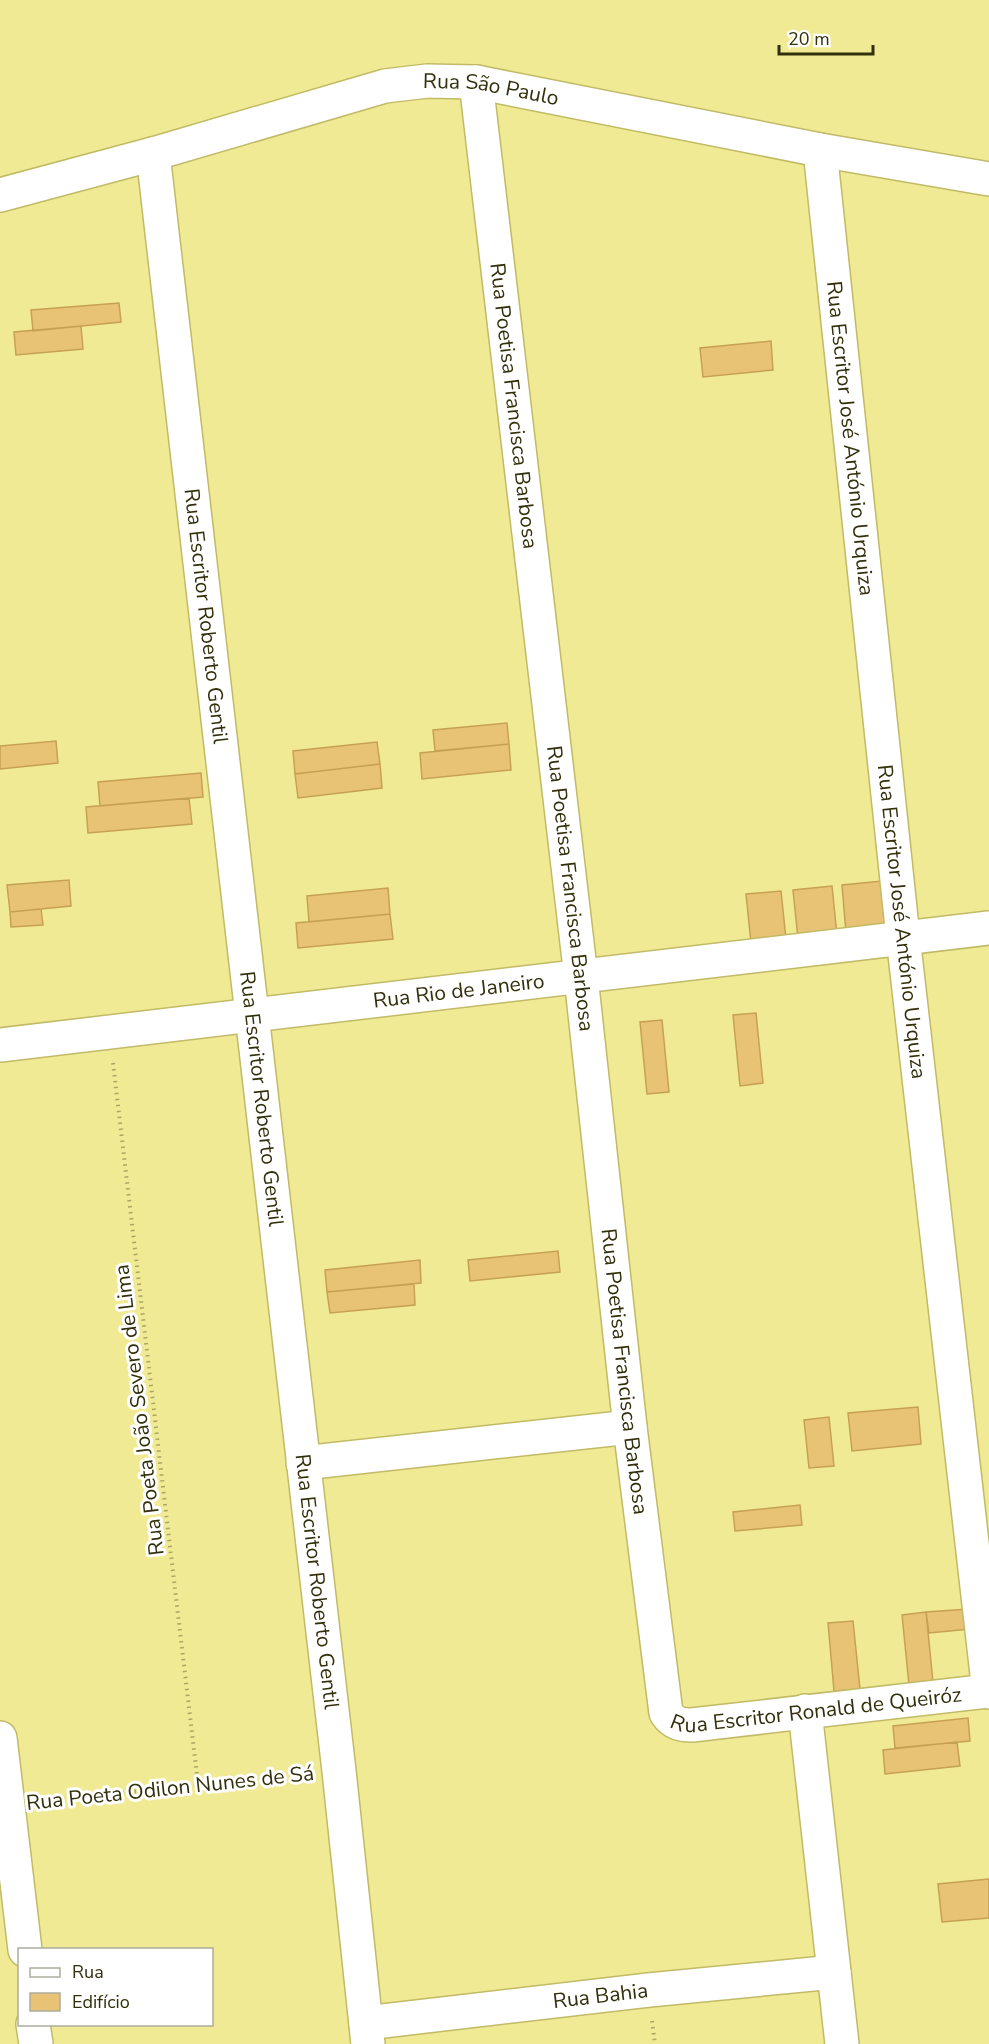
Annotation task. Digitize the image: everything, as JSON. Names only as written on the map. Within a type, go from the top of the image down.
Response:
[{"type":"street","name":"Rua São Paulo","points":[[0,195],[153,154],[385,86],[427,81],[476,82],[819,150],[989,179]]},
{"type":"street","name":"Rua Poetisa Francisca Barbosa","points":[[476,82],[581,976],[630,1427],[663,1695]]},
{"type":"street","name":"Rua Escritor José António Urquiza","points":[[819,150],[903,938],[989,1692]]},
{"type":"street","name":"Rua Escritor Roberto Gentil","points":[[153,154],[339,1771],[367,2033]]},
{"type":"street","name":"Rua Rio de Janeiro","points":[[0,1045],[989,928]]},
{"type":"street","points":[[303,1463],[630,1427]]},
{"type":"street","name":"Rua Escritor Ronald de Queiróz","points":[[663,1695],[666,1713],[672,1721],[681,1725],[989,1692]]},
{"type":"street","points":[[805,1711],[842,2044]]},
{"type":"street","points":[[0,1738],[4,1805],[25,1948]]},
{"type":"street","name":"Rua Bahia","points":[[367,2033],[649,1990],[834,1972]]},
{"type":"street","points":[[33,2026],[36,2044]]},
{"type":"path","name":"Rua Poeta João Severo de Lima","points":[[110,1032],[198,1784]]},
{"type":"path","name":"Rua Poeta Odilon Nunes de Sá","points":[[4,1805],[339,1771]]},
{"type":"building","points":[[119,303],[121,322],[33,331],[31,310]]},
{"type":"building","points":[[81,326],[83,349],[16,355],[14,332]]},
{"type":"building","points":[[771,341],[773,370],[703,377],[700,348]]},
{"type":"building","points":[[507,723],[509,744],[435,751],[433,730]]},
{"type":"building","points":[[56,741],[58,763],[0,769],[0,746]]},
{"type":"building","points":[[377,742],[380,764],[295,774],[293,751]]},
{"type":"building","points":[[509,744],[511,770],[422,779],[420,753]]},
{"type":"building","points":[[380,764],[382,788],[298,798],[295,774]]},
{"type":"building","points":[[201,773],[203,797],[100,806],[98,782]]},
{"type":"building","points":[[189,798],[192,824],[88,833],[86,807]]},
{"type":"building","points":[[69,880],[71,906],[10,912],[7,885]]},
{"type":"building","points":[[882,881],[887,929],[846,933],[842,885]]},
{"type":"building","points":[[832,886],[837,935],[798,939],[793,890]]},
{"type":"building","points":[[388,888],[390,914],[309,922],[307,896]]},
{"type":"building","points":[[781,891],[786,939],[751,943],[746,894]]},
{"type":"building","points":[[41,909],[43,925],[11,927],[10,912]]},
{"type":"building","points":[[390,914],[393,939],[298,948],[296,923]]},
{"type":"building","points":[[756,1013],[763,1083],[740,1086],[733,1015]]},
{"type":"building","points":[[662,1020],[669,1092],[647,1094],[640,1022]]},
{"type":"building","points":[[558,1251],[560,1272],[470,1281],[468,1260]]},
{"type":"building","points":[[420,1260],[421,1283],[327,1292],[325,1270]]},
{"type":"building","points":[[414,1284],[415,1305],[330,1313],[327,1292]]},
{"type":"building","points":[[918,1407],[921,1444],[852,1451],[848,1413]]},
{"type":"building","points":[[829,1417],[834,1466],[809,1468],[804,1420]]},
{"type":"building","points":[[800,1505],[802,1525],[735,1531],[733,1512]]},
{"type":"building","points":[[968,1609],[970,1629],[929,1633],[926,1612]]},
{"type":"building","points":[[926,1612],[933,1682],[909,1685],[902,1615]]},
{"type":"building","points":[[853,1621],[860,1689],[834,1691],[828,1623]]},
{"type":"building","points":[[968,1718],[970,1741],[895,1748],[893,1726]]},
{"type":"building","points":[[957,1742],[960,1766],[885,1774],[883,1750]]},
{"type":"building","points":[[989,1879],[989,1918],[942,1922],[938,1884]]}]
